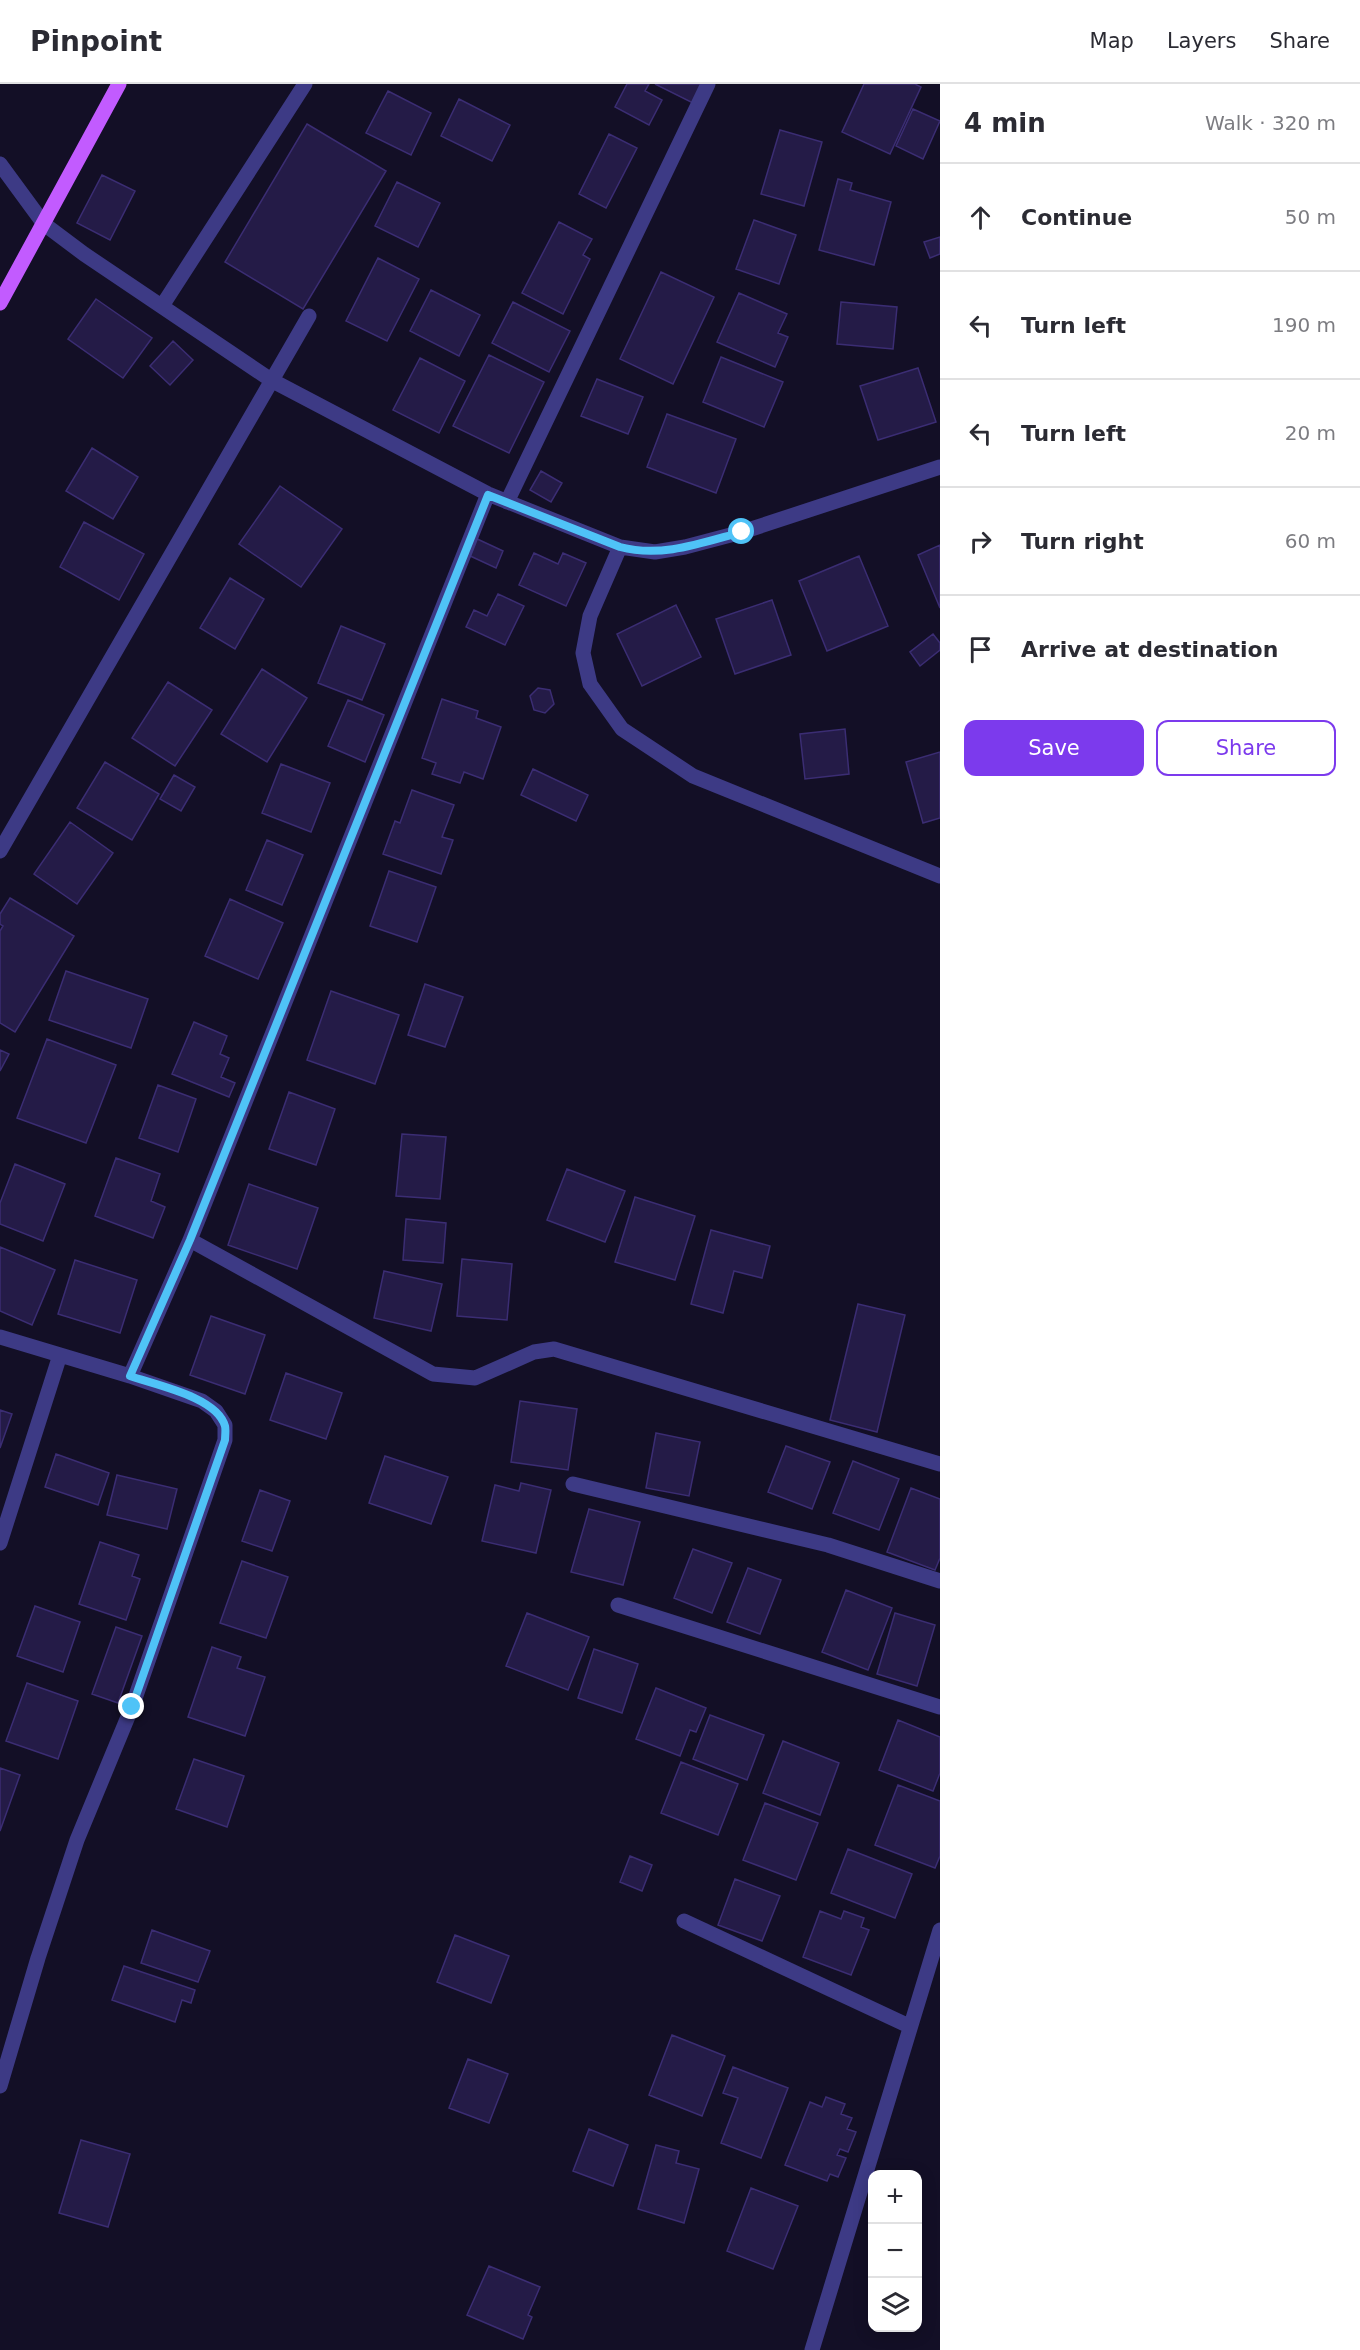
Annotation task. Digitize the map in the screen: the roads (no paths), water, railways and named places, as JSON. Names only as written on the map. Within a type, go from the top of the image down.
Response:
[{"type":"main road","points":[[0,303],[119,84]]},
{"type":"street","points":[[162,306],[304,84]]},
{"type":"street","points":[[507,502],[708,84]]},
{"type":"street","points":[[0,164],[44,224],[84,254],[271,380],[488,495],[620,547],[655,552],[696,544],[796,515],[940,467]]},
{"type":"street","points":[[0,851],[309,316]]},
{"type":"street","points":[[130,1376],[190,1240],[488,495]]},
{"type":"street","points":[[620,547],[590,616],[583,654],[590,684],[622,729],[693,776],[940,876]]},
{"type":"street","points":[[190,1240],[433,1374],[476,1377],[534,1352],[554,1349],[940,1464]]},
{"type":"street","points":[[0,1337],[130,1376],[202,1401],[216,1411],[225,1425],[225,1440],[132,1707],[77,1840],[38,1958],[0,2086]]},
{"type":"street","points":[[0,1543],[60,1355]]},
{"type":"street","points":[[573,1484],[828,1545],[940,1581]]},
{"type":"street","points":[[618,1605],[940,1707]]},
{"type":"street","points":[[684,1921],[909,2026]]},
{"type":"street","points":[[812,2350],[940,1930]]}]
